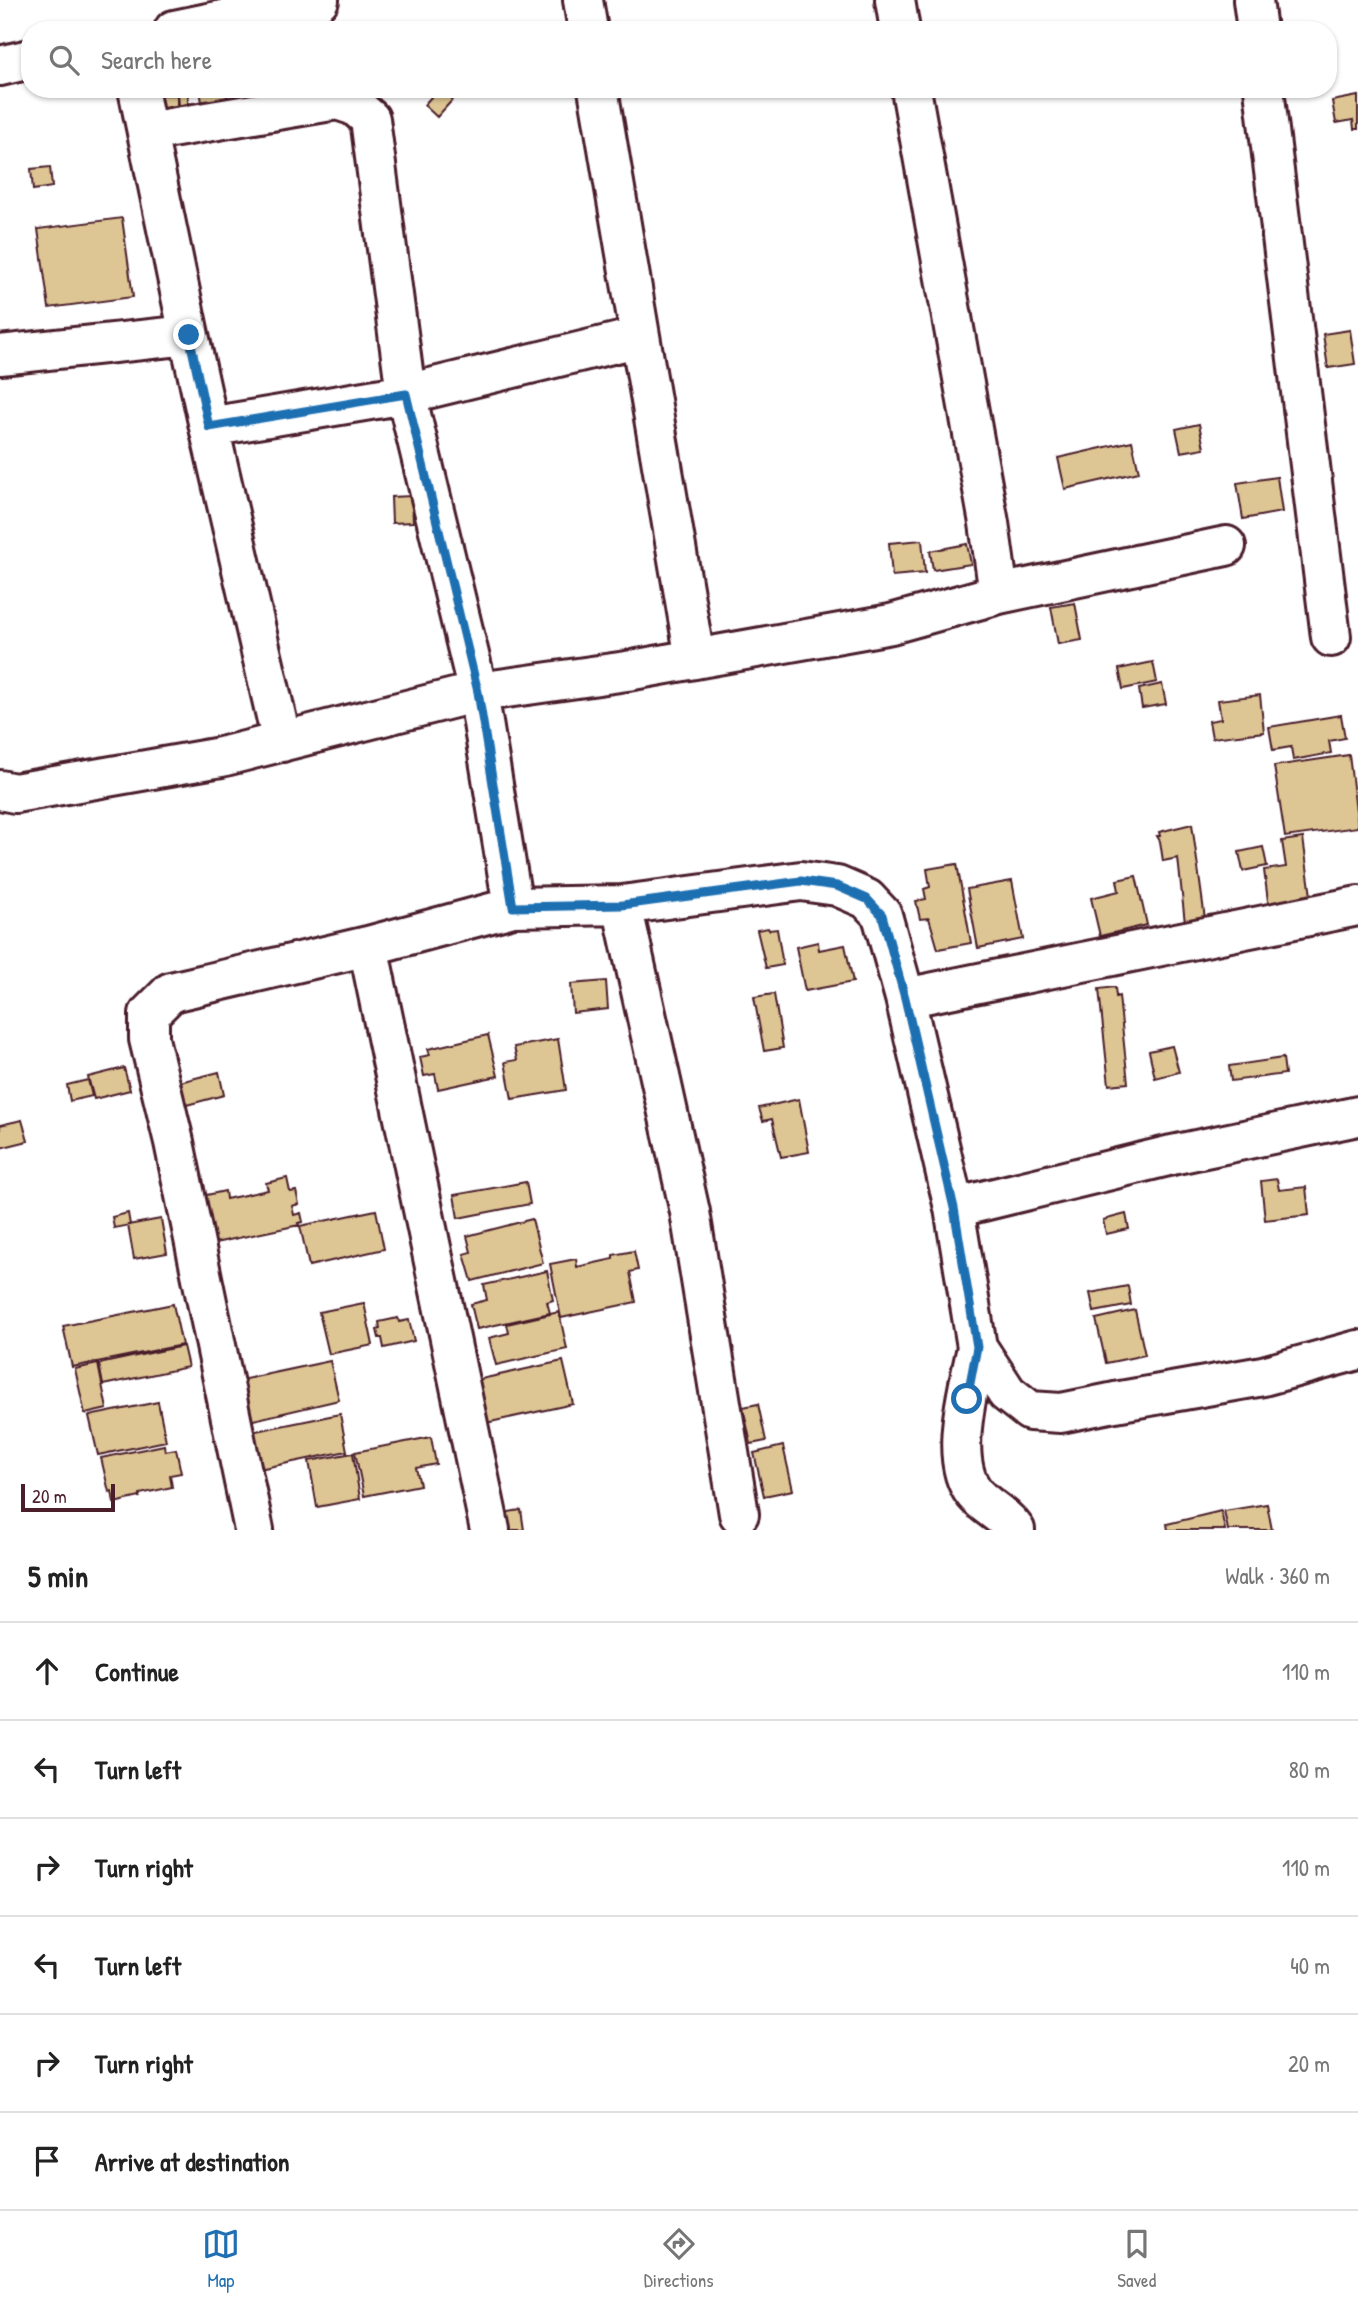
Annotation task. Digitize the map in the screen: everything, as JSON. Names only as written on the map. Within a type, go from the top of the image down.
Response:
[{"type":"street","points":[[218,21],[319,0]]},
{"type":"street","points":[[583,0],[586,21]]},
{"type":"street","points":[[895,0],[898,21]]},
{"type":"street","points":[[1253,0],[1256,21]]},
{"type":"street","points":[[0,66],[21,62]]},
{"type":"street","points":[[140,98],[209,427],[282,742]]},
{"type":"street","points":[[600,98],[695,659]]},
{"type":"street","points":[[913,98],[989,523],[999,594]]},
{"type":"street","points":[[1265,98],[1331,637]]},
{"type":"street","points":[[147,132],[337,100],[355,106],[370,119],[406,394],[478,692],[513,907]]},
{"type":"street","points":[[0,355],[189,335]]},
{"type":"street","points":[[209,427],[406,394],[640,337]]},
{"type":"street","points":[[0,790],[15,793],[207,760],[478,692],[627,671],[891,624],[999,594],[1226,546]]},
{"type":"street","points":[[254,1530],[174,1142],[149,1039],[149,1014],[171,992],[368,946],[513,907],[622,905],[801,881],[837,886],[867,899],[882,915],[905,998],[954,1208],[977,1347],[961,1442],[964,1474],[974,1492],[1016,1530]]},
{"type":"street","points":[[622,905],[690,1212],[739,1514]]},
{"type":"street","points":[[905,998],[1358,906]]},
{"type":"street","points":[[368,946],[490,1530]]},
{"type":"street","points":[[954,1208],[1092,1177],[1172,1155],[1358,1116]]},
{"type":"street","points":[[977,1347],[1007,1393],[1030,1411],[1061,1413],[1263,1376],[1358,1349]]},
{"type":"building","points":[[1358,96],[1358,129],[1354,129],[1353,120],[1336,123],[1332,101]]},
{"type":"building","points":[[160,98],[177,98],[177,112],[160,112]]},
{"type":"building","points":[[178,98],[188,98],[188,106],[179,106]]},
{"type":"building","points":[[201,98],[227,98],[228,105],[203,109]]},
{"type":"building","points":[[430,98],[454,98],[437,117],[424,105]]},
{"type":"building","points":[[50,167],[52,187],[33,190],[31,169]]},
{"type":"building","points":[[122,218],[133,297],[49,308],[38,229]]},
{"type":"building","points":[[1350,330],[1355,364],[1328,368],[1323,334]]},
{"type":"building","points":[[1199,424],[1204,448],[1181,452],[1176,429]]},
{"type":"building","points":[[1132,441],[1139,472],[1065,489],[1058,458]]},
{"type":"building","points":[[1277,477],[1282,512],[1243,519],[1237,483]]},
{"type":"building","points":[[412,496],[413,522],[392,523],[391,497]]},
{"type":"building","points":[[922,540],[925,573],[892,576],[889,543]]},
{"type":"building","points":[[967,544],[971,564],[933,570],[930,551]]},
{"type":"building","points":[[1075,603],[1082,640],[1058,644],[1051,607]]},
{"type":"building","points":[[1153,662],[1157,682],[1123,689],[1119,669]]},
{"type":"building","points":[[1162,684],[1166,704],[1142,708],[1139,689]]},
{"type":"building","points":[[1260,695],[1264,732],[1212,738],[1209,721],[1221,719],[1218,700]]},
{"type":"building","points":[[1341,715],[1345,738],[1329,741],[1331,753],[1293,760],[1291,747],[1273,750],[1269,727]]},
{"type":"building","points":[[1349,755],[1358,827],[1285,837],[1274,766]]},
{"type":"building","points":[[1192,824],[1205,919],[1185,923],[1178,858],[1163,861],[1157,836],[1160,836],[1159,832]]},
{"type":"building","points":[[1303,838],[1312,903],[1269,909],[1264,870],[1286,867],[1282,841]]},
{"type":"building","points":[[1263,847],[1267,866],[1243,871],[1239,852]]},
{"type":"building","points":[[957,864],[971,943],[938,949],[929,918],[920,919],[916,901],[926,899],[924,889],[930,887],[927,869]]},
{"type":"building","points":[[1136,876],[1147,925],[1100,936],[1091,898],[1119,891],[1117,880]]},
{"type":"building","points":[[1012,881],[1023,939],[978,948],[967,889]]},
{"type":"building","points":[[777,929],[783,965],[766,968],[757,930]]},
{"type":"building","points":[[818,942],[819,950],[845,945],[853,982],[805,991],[796,947]]},
{"type":"building","points":[[606,981],[608,1009],[573,1013],[571,984]]},
{"type":"building","points":[[1115,987],[1116,997],[1119,996],[1128,1083],[1109,1085],[1099,989]]},
{"type":"building","points":[[774,994],[783,1048],[764,1051],[754,997]]},
{"type":"building","points":[[488,1035],[498,1076],[438,1089],[435,1074],[424,1076],[420,1057],[430,1055],[428,1049]]},
{"type":"building","points":[[558,1039],[566,1090],[512,1099],[505,1062],[517,1060],[514,1047]]},
{"type":"building","points":[[1172,1046],[1179,1072],[1155,1078],[1149,1051]]},
{"type":"building","points":[[1283,1058],[1285,1074],[1231,1081],[1229,1066]]},
{"type":"building","points":[[124,1068],[130,1090],[94,1099],[88,1077]]},
{"type":"building","points":[[219,1072],[224,1095],[179,1107],[172,1084]]},
{"type":"building","points":[[88,1080],[92,1096],[70,1101],[67,1085]]},
{"type":"building","points":[[799,1099],[809,1152],[781,1157],[772,1119],[763,1121],[759,1108]]},
{"type":"building","points":[[22,1120],[28,1141],[0,1148],[0,1125]]},
{"type":"building","points":[[287,1178],[290,1192],[296,1191],[299,1204],[292,1206],[294,1215],[301,1213],[303,1222],[210,1244],[193,1198],[225,1191],[226,1199],[268,1190],[266,1183]]},
{"type":"building","points":[[1277,1179],[1279,1190],[1306,1187],[1309,1215],[1265,1220],[1261,1181]]},
{"type":"building","points":[[526,1182],[530,1204],[458,1218],[454,1195]]},
{"type":"building","points":[[376,1210],[384,1249],[309,1266],[300,1226]]},
{"type":"building","points":[[128,1213],[130,1225],[114,1228],[112,1217]]},
{"type":"building","points":[[1126,1214],[1129,1229],[1106,1234],[1103,1220]]},
{"type":"building","points":[[161,1219],[167,1253],[134,1259],[128,1225]]},
{"type":"building","points":[[532,1219],[543,1263],[472,1281],[464,1254],[471,1252],[467,1236]]},
{"type":"building","points":[[634,1251],[638,1270],[630,1272],[636,1302],[561,1318],[550,1264],[576,1259],[577,1267]]},
{"type":"building","points":[[547,1271],[553,1300],[547,1302],[550,1313],[477,1329],[471,1304],[487,1300],[484,1285]]},
{"type":"building","points":[[1128,1286],[1131,1305],[1094,1312],[1090,1293]]},
{"type":"building","points":[[364,1303],[373,1345],[329,1354],[319,1312]]},
{"type":"building","points":[[173,1304],[182,1345],[72,1367],[63,1326]]},
{"type":"building","points":[[1135,1310],[1145,1355],[1106,1363],[1096,1319]]},
{"type":"building","points":[[559,1312],[567,1349],[496,1365],[489,1338],[509,1333],[507,1324]]},
{"type":"building","points":[[398,1318],[399,1322],[409,1320],[414,1341],[384,1348],[377,1330],[380,1329],[379,1322]]},
{"type":"building","points":[[183,1346],[188,1367],[103,1385],[99,1364]]},
{"type":"building","points":[[330,1361],[339,1400],[245,1422],[236,1381]]},
{"type":"building","points":[[563,1361],[573,1404],[481,1424],[472,1381]]},
{"type":"building","points":[[98,1364],[107,1409],[85,1414],[75,1369]]},
{"type":"building","points":[[158,1402],[166,1441],[98,1455],[89,1416]]},
{"type":"building","points":[[758,1404],[766,1441],[751,1444],[743,1407]]},
{"type":"building","points":[[340,1414],[347,1451],[254,1470],[246,1433]]},
{"type":"building","points":[[431,1437],[436,1464],[416,1468],[420,1485],[364,1496],[355,1452]]},
{"type":"building","points":[[164,1445],[165,1451],[176,1449],[181,1473],[170,1475],[172,1487],[114,1503],[101,1458]]},
{"type":"building","points":[[783,1446],[793,1490],[764,1496],[754,1453]]},
{"type":"building","points":[[353,1453],[360,1499],[317,1507],[309,1461]]},
{"type":"building","points":[[1267,1504],[1272,1530],[1228,1530],[1224,1511]]},
{"type":"building","points":[[521,1510],[524,1530],[505,1530],[502,1513]]},
{"type":"building","points":[[1221,1511],[1225,1530],[1168,1530],[1167,1524]]},
{"type":"route","points":[[189,335],[209,427],[406,394],[478,692],[513,907],[622,905],[801,881],[837,886],[867,899],[882,915],[905,998],[954,1208],[977,1347],[967,1399]]}]
